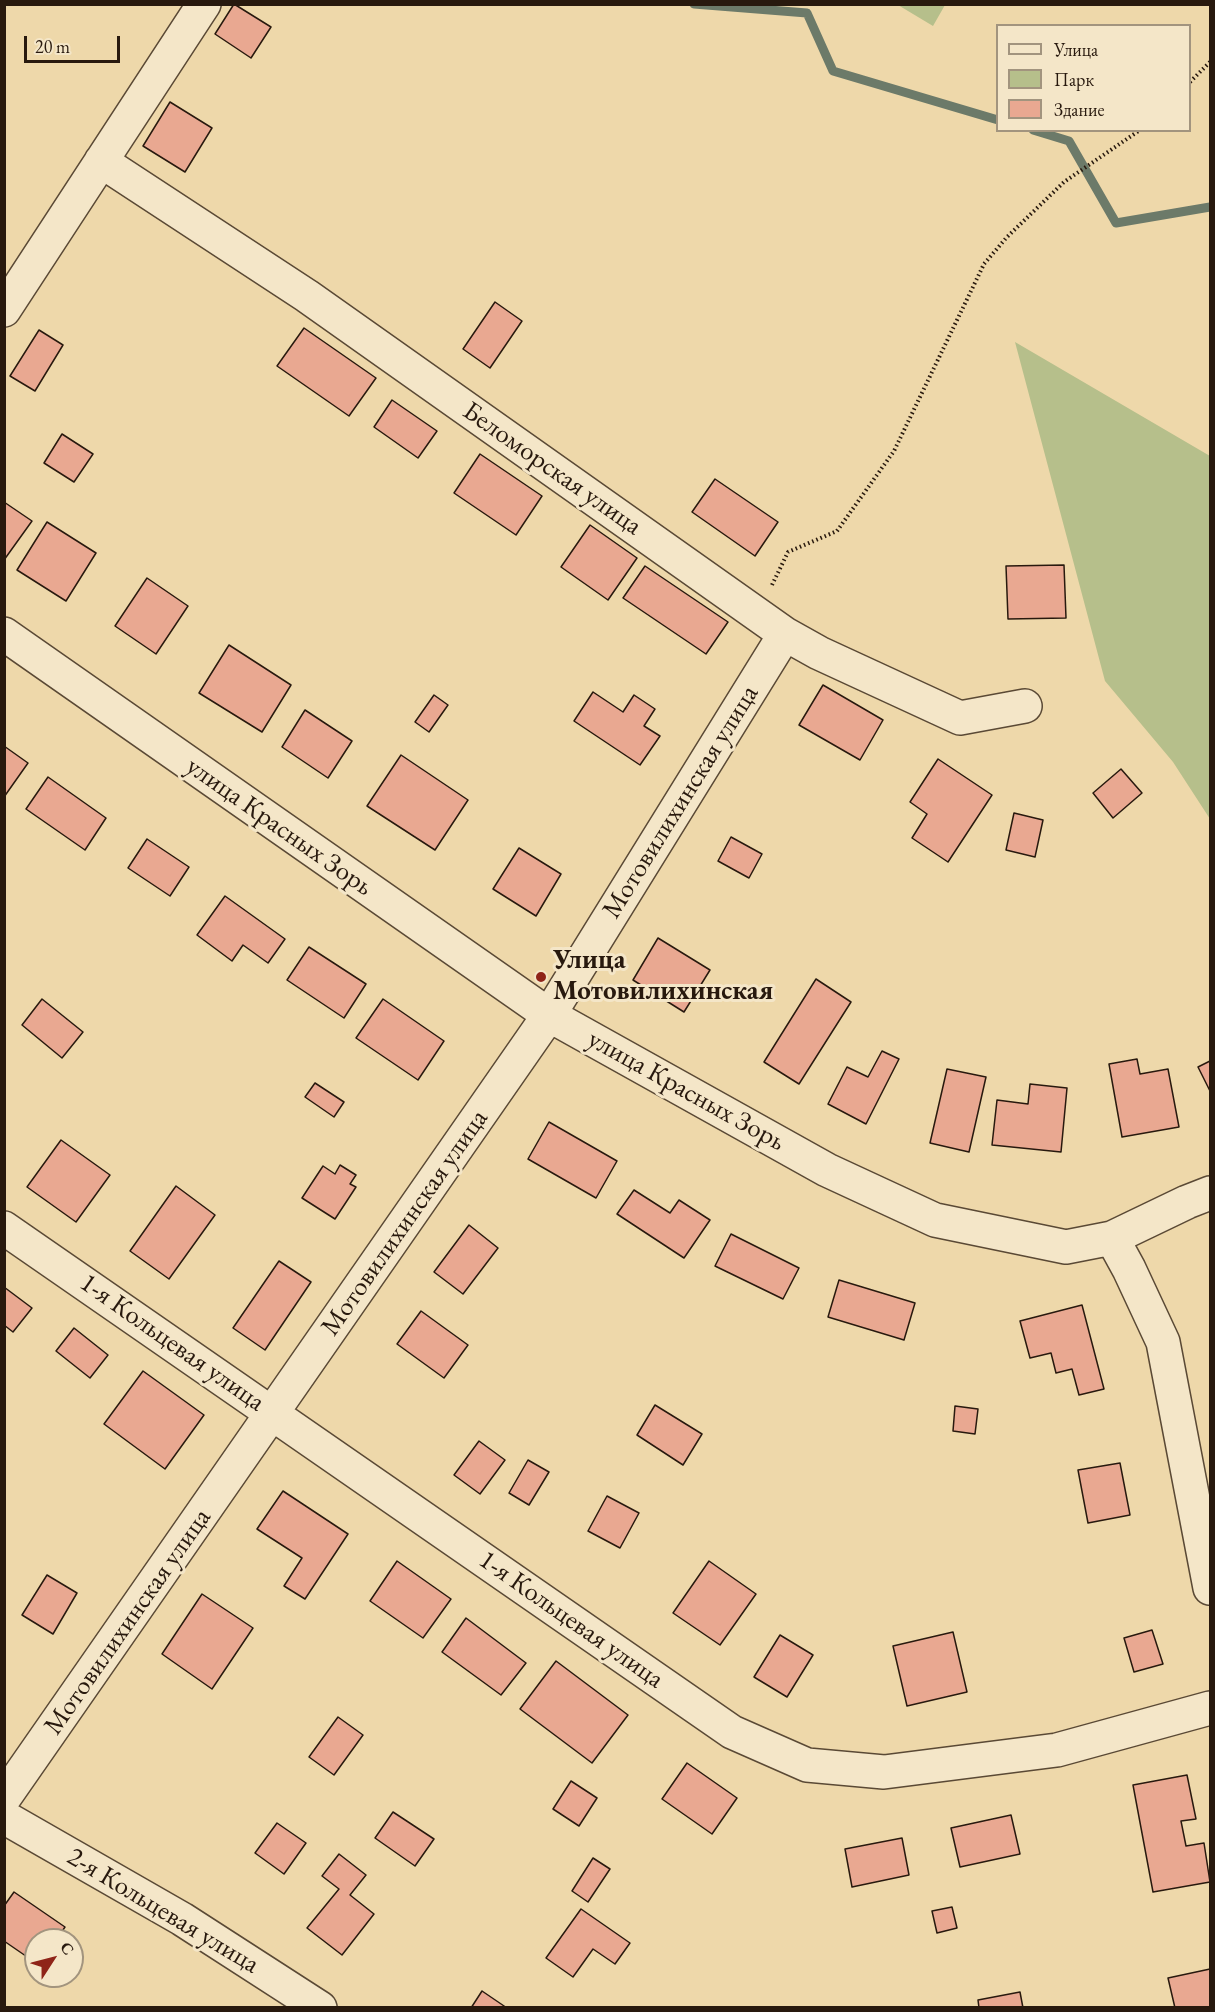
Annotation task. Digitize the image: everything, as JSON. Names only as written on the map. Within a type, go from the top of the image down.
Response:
[{"type":"street","points":[[4,310],[204,4]]},
{"type":"street","name":"Беломорская улица","points":[[101,161],[307,296],[785,634],[819,653],[960,718],[1024,706]]},
{"type":"street","name":"улица Красных Зорь","points":[[4,634],[549,1015],[827,1170],[935,1220],[1066,1247],[1112,1238],[1186,1202],[1210,1193]]},
{"type":"street","name":"Мотовилихинская улица","points":[[4,1798],[549,1015],[785,634]]},
{"type":"street","name":"1-я Кольцевая улица","points":[[4,1228],[732,1732],[807,1765],[884,1772],[1057,1750],[1210,1708]]},
{"type":"street","points":[[1112,1238],[1163,1342],[1210,1588]]},
{"type":"street","name":"2-я Кольцевая улица","points":[[4,1817],[182,1919],[320,2007]]},
{"type":"path","points":[[1191,81],[1210,62]]},
{"type":"path","points":[[770,588],[788,552],[837,531],[894,451],[984,264],[1007,237],[1064,182],[1137,132]]},
{"type":"green space","points":[[898,5],[945,5],[933,26]]},
{"type":"green space","points":[[1015,342],[1210,456],[1210,819],[1173,762],[1105,681]]},
{"type":"building","points":[[234,4],[271,27],[251,58],[215,34]]},
{"type":"building","points":[[170,102],[212,128],[185,172],[143,146]]},
{"type":"building","points":[[495,302],[522,321],[490,368],[463,349]]},
{"type":"building","points":[[304,328],[376,378],[349,416],[277,366]]},
{"type":"building","points":[[39,330],[63,345],[35,391],[10,376]]},
{"type":"building","points":[[392,400],[437,431],[418,458],[374,427]]},
{"type":"building","points":[[62,434],[93,454],[74,482],[44,463]]},
{"type":"building","points":[[480,454],[542,496],[516,535],[454,493]]},
{"type":"building","points":[[715,479],[778,522],[755,556],[692,512]]},
{"type":"building","points":[[4,502],[32,521],[4,560]]},
{"type":"building","points":[[47,522],[96,553],[66,601],[17,570]]},
{"type":"building","points":[[590,525],[637,558],[608,600],[561,567]]},
{"type":"building","points":[[1064,565],[1066,618],[1008,619],[1006,566]]},
{"type":"building","points":[[645,566],[728,622],[706,654],[623,598]]},
{"type":"building","points":[[147,578],[188,606],[156,654],[115,626]]},
{"type":"building","points":[[229,645],[291,685],[262,732],[199,693]]},
{"type":"building","points":[[823,685],[883,720],[860,760],[799,725]]},
{"type":"building","points":[[593,692],[623,712],[634,695],[655,709],[644,726],[660,736],[640,765],[574,721]]},
{"type":"building","points":[[434,695],[448,705],[429,732],[415,722]]},
{"type":"building","points":[[305,710],[352,741],[328,778],[282,747]]},
{"type":"building","points":[[4,746],[28,763],[4,797]]},
{"type":"building","points":[[401,755],[468,800],[435,850],[367,806]]},
{"type":"building","points":[[938,759],[992,795],[948,862],[912,838],[927,814],[910,802]]},
{"type":"building","points":[[1121,769],[1142,793],[1113,818],[1093,793]]},
{"type":"building","points":[[48,777],[106,818],[85,850],[26,809]]},
{"type":"building","points":[[1014,813],[1043,820],[1035,857],[1006,850]]},
{"type":"building","points":[[731,837],[762,854],[749,878],[718,861]]},
{"type":"building","points":[[147,839],[189,867],[170,896],[128,868]]},
{"type":"building","points":[[519,848],[561,874],[536,916],[493,889]]},
{"type":"building","points":[[225,896],[285,939],[268,963],[243,945],[232,961],[197,935]]},
{"type":"building","points":[[658,938],[710,970],[684,1012],[633,980]]},
{"type":"building","points":[[309,947],[366,984],[344,1018],[287,980]]},
{"type":"building","points":[[816,979],[851,1002],[799,1084],[764,1062]]},
{"type":"building","points":[[42,999],[83,1032],[62,1058],[22,1025]]},
{"type":"building","points":[[383,999],[444,1041],[418,1080],[356,1038]]},
{"type":"building","points":[[882,1051],[899,1059],[866,1124],[828,1104],[847,1067],[868,1077]]},
{"type":"building","points":[[1137,1059],[1140,1074],[1168,1069],[1179,1127],[1122,1137],[1109,1064]]},
{"type":"building","points":[[1210,1061],[1210,1091],[1198,1067]]},
{"type":"building","points":[[947,1069],[986,1077],[969,1152],[930,1143]]},
{"type":"building","points":[[315,1083],[344,1102],[334,1117],[305,1097]]},
{"type":"building","points":[[1030,1084],[1067,1088],[1061,1152],[992,1145],[997,1100],[1028,1104]]},
{"type":"building","points":[[549,1122],[617,1161],[596,1198],[528,1159]]},
{"type":"building","points":[[61,1140],[110,1175],[76,1222],[27,1187]]},
{"type":"building","points":[[340,1165],[356,1175],[350,1184],[356,1187],[335,1219],[302,1198],[323,1166],[335,1174]]},
{"type":"building","points":[[176,1186],[215,1215],[169,1279],[130,1251]]},
{"type":"building","points":[[634,1190],[670,1213],[679,1200],[710,1220],[684,1258],[617,1214]]},
{"type":"building","points":[[469,1225],[498,1248],[463,1294],[434,1272]]},
{"type":"building","points":[[731,1234],[799,1268],[783,1299],[715,1266]]},
{"type":"building","points":[[279,1261],[311,1282],[265,1350],[233,1328]]},
{"type":"building","points":[[839,1280],[915,1303],[904,1340],[828,1317]]},
{"type":"building","points":[[4,1287],[32,1308],[13,1332],[4,1325]]},
{"type":"building","points":[[1082,1305],[1104,1389],[1079,1395],[1072,1369],[1056,1373],[1051,1353],[1030,1358],[1020,1321]]},
{"type":"building","points":[[421,1311],[468,1345],[444,1378],[397,1344]]},
{"type":"building","points":[[74,1328],[108,1355],[90,1378],[56,1351]]},
{"type":"building","points":[[143,1371],[204,1415],[165,1469],[104,1424]]},
{"type":"building","points":[[655,1405],[702,1434],[683,1465],[637,1435]]},
{"type":"building","points":[[955,1406],[978,1409],[975,1434],[953,1431]]},
{"type":"building","points":[[479,1441],[505,1460],[480,1494],[454,1475]]},
{"type":"building","points":[[528,1460],[549,1472],[529,1505],[509,1493]]},
{"type":"building","points":[[1120,1463],[1130,1515],[1088,1523],[1078,1470]]},
{"type":"building","points":[[283,1491],[348,1534],[305,1599],[284,1586],[302,1558],[257,1529]]},
{"type":"building","points":[[607,1496],[639,1513],[620,1548],[588,1531]]},
{"type":"building","points":[[397,1561],[451,1599],[423,1638],[370,1601]]},
{"type":"building","points":[[709,1561],[756,1594],[720,1645],[673,1613]]},
{"type":"building","points":[[47,1575],[77,1593],[53,1634],[22,1615]]},
{"type":"building","points":[[202,1594],[253,1628],[212,1689],[162,1654]]},
{"type":"building","points":[[466,1618],[526,1663],[501,1695],[442,1652]]},
{"type":"building","points":[[1152,1630],[1163,1664],[1134,1672],[1124,1638]]},
{"type":"building","points":[[953,1632],[967,1692],[907,1706],[893,1646]]},
{"type":"building","points":[[780,1635],[813,1655],[787,1697],[754,1677]]},
{"type":"building","points":[[556,1661],[628,1715],[592,1763],[520,1709]]},
{"type":"building","points":[[338,1717],[363,1735],[334,1775],[309,1757]]},
{"type":"building","points":[[687,1763],[737,1798],[712,1834],[662,1799]]},
{"type":"building","points":[[1187,1775],[1196,1819],[1181,1821],[1186,1846],[1204,1843],[1210,1882],[1153,1892],[1133,1785]]},
{"type":"building","points":[[571,1781],[597,1798],[579,1826],[553,1809]]},
{"type":"building","points":[[393,1812],[434,1839],[415,1866],[375,1838]]},
{"type":"building","points":[[1011,1815],[1020,1854],[960,1867],[951,1828]]},
{"type":"building","points":[[277,1823],[306,1843],[284,1874],[255,1853]]},
{"type":"building","points":[[902,1838],[909,1875],[852,1887],[845,1849]]},
{"type":"building","points":[[339,1854],[366,1875],[350,1895],[374,1914],[342,1955],[307,1928],[339,1889],[322,1876]]},
{"type":"building","points":[[593,1858],[610,1869],[588,1902],[572,1891]]},
{"type":"building","points":[[14,1892],[65,1927],[24,1928],[24,1955],[4,1941],[4,1906]]},
{"type":"building","points":[[952,1907],[957,1928],[937,1933],[932,1911]]},
{"type":"building","points":[[581,1909],[630,1943],[615,1964],[593,1949],[573,1977],[546,1958]]},
{"type":"building","points":[[1210,1969],[1210,2008],[1175,2008],[1168,1978]]},
{"type":"building","points":[[482,1991],[507,2008],[471,2008]]},
{"type":"building","points":[[1020,1992],[1023,2008],[979,2008],[978,2000]]},
{"type":"waterway","points":[[694,4],[807,13],[833,71],[996,119]]},
{"type":"waterway","points":[[1040,132],[1069,141],[1116,223],[1210,207]]},
{"type":"place","name":"Улица Мотовилихинская","points":[[541,977]]}]
